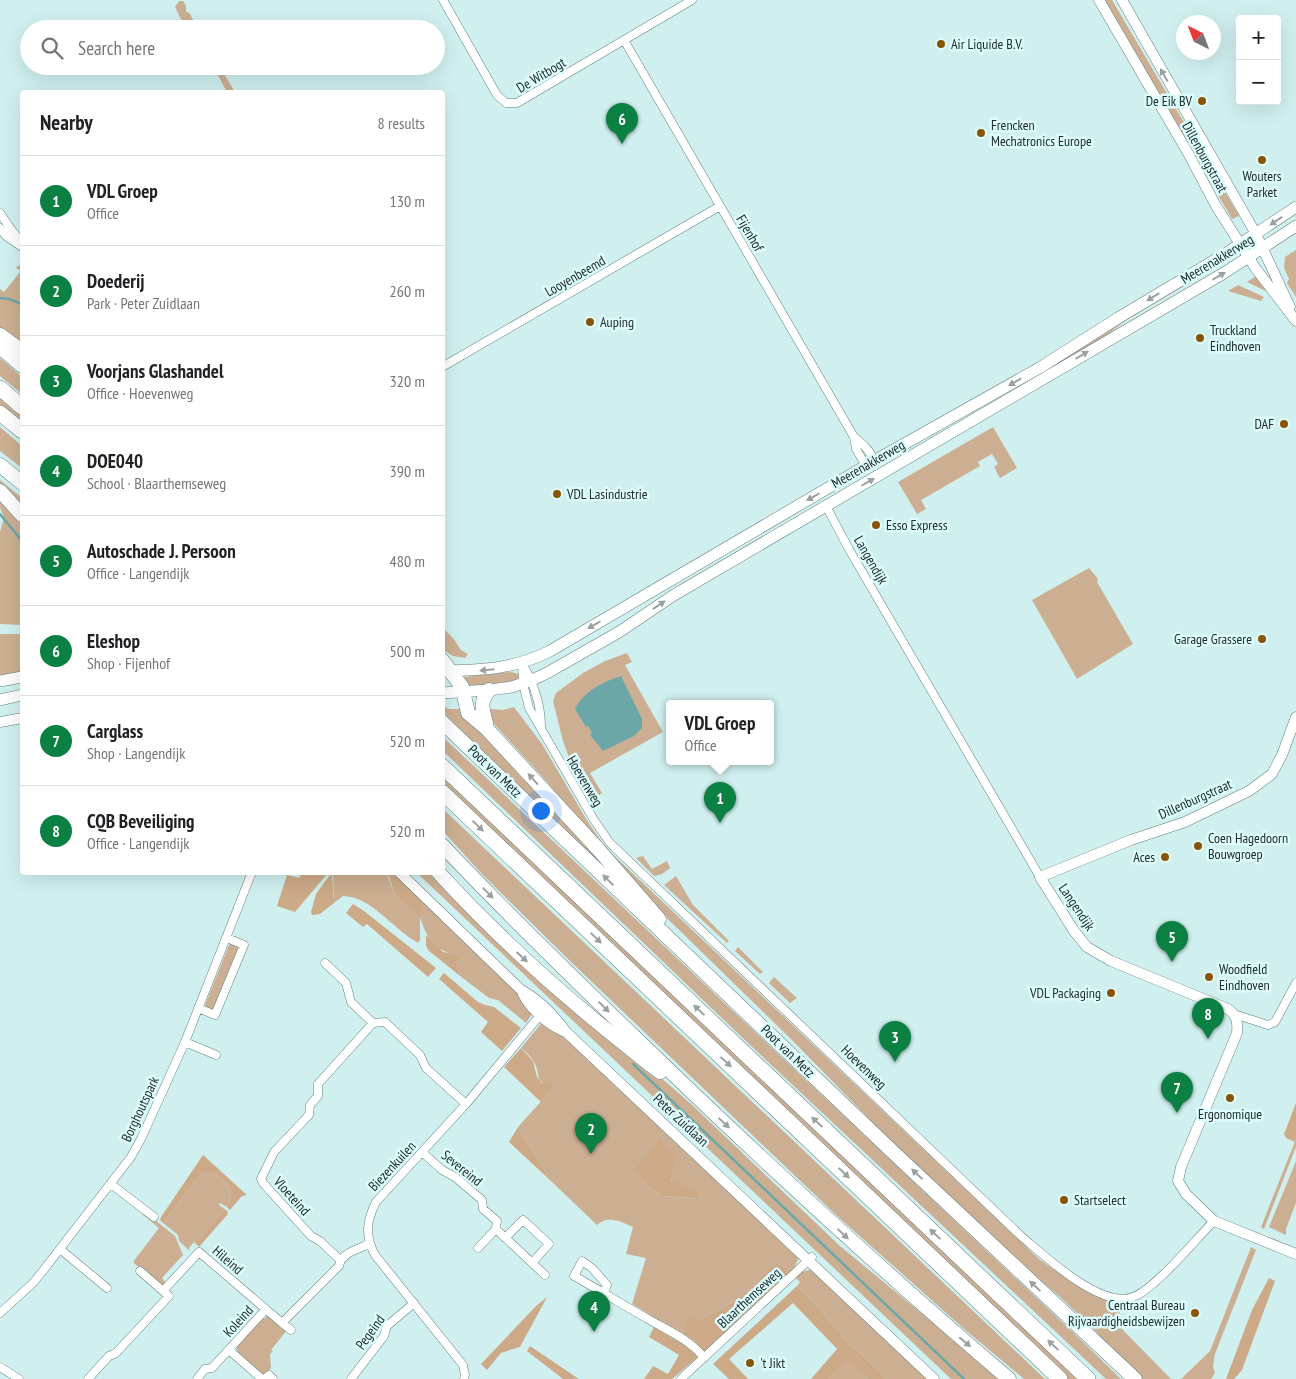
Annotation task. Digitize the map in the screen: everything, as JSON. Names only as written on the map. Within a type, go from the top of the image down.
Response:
[{"type":"highway","points":[[0,335],[20,350]]},
{"type":"highway","points":[[0,348],[20,364]]},
{"type":"highway","points":[[0,388],[20,404]]},
{"type":"highway","points":[[0,413],[20,429]]},
{"type":"highway","points":[[0,466],[20,481]]},
{"type":"highway","points":[[0,491],[20,514]]},
{"type":"highway","points":[[447,671],[459,682],[468,712],[487,729],[657,914],[670,937]]},
{"type":"highway","points":[[487,729],[482,706],[485,695],[489,690]]},
{"type":"highway","name":"Poot van Metz","points":[[445,725],[1135,1379]]},
{"type":"highway","points":[[445,769],[1088,1379]]},
{"type":"highway","points":[[445,795],[1060,1379]]},
{"type":"highway","points":[[445,848],[518,924],[689,1089],[876,1264],[1009,1379]]},
{"type":"highway","points":[[441,875],[485,922],[578,1007],[658,1071],[689,1089]]},
{"type":"main road","name":"Meerenakkerweg","points":[[447,671],[492,669],[522,663],[550,651],[870,464],[1041,367],[1256,234],[1296,207]]},
{"type":"main road","name":"Meerenakkerweg","points":[[445,693],[463,693],[512,687],[547,674],[618,632],[674,595],[1248,258],[1296,226]]},
{"type":"main road","points":[[0,681],[20,677]]},
{"type":"main road","points":[[0,700],[20,695]]},
{"type":"street","name":"De Witbogt","points":[[443,0],[497,95],[506,103],[517,103],[692,0]]},
{"type":"street","name":"Dillenburgstraat","points":[[1099,0],[1188,153],[1216,206],[1248,258],[1296,320]]},
{"type":"street","name":"Dillenburgstraat","points":[[1122,0],[1256,234],[1296,320]]},
{"type":"street","name":"Fijenhof","points":[[624,40],[854,437],[863,444],[872,456],[870,464]]},
{"type":"street","name":"Looyenbeemd","points":[[445,365],[720,206]]},
{"type":"street","points":[[0,213],[20,240]]},
{"type":"street","points":[[0,228],[6,236],[20,246]]},
{"type":"street","name":"Langendijk","points":[[826,506],[850,551],[1040,877],[1074,931],[1087,947],[1111,961],[1228,1009],[1234,1014]]},
{"type":"street","name":"Hoevenweg","points":[[522,663],[528,681],[529,708],[594,820],[610,843],[1021,1236],[1073,1279],[1106,1297],[1132,1298],[1148,1289],[1214,1221]]},
{"type":"street","name":"Dillenburgstraat","points":[[1040,877],[1131,840],[1185,822],[1249,790],[1272,774],[1282,755],[1296,717]]},
{"type":"street","points":[[0,722],[20,718]]},
{"type":"street","name":"Borghoutspark","points":[[0,1313],[33,1283],[131,1157],[185,1042],[251,875]]},
{"type":"street","name":"Peter Zuidlaan","points":[[402,875],[520,988],[525,999],[544,1012],[554,1026],[566,1032],[776,1229],[792,1238],[810,1259],[834,1278],[842,1291],[934,1379]]},
{"type":"street","points":[[198,1008],[216,1015],[244,944],[227,938]]},
{"type":"street","points":[[325,963],[346,983],[351,1002],[373,1023],[385,1022],[420,1055],[426,1068],[466,1104]]},
{"type":"street","points":[[1234,1014],[1268,1025],[1275,1022],[1296,982]]},
{"type":"street","name":"Biezenkuilen","points":[[369,1244],[369,1216],[376,1202],[466,1104],[544,1012]]},
{"type":"street","points":[[1234,1014],[1238,1023],[1237,1033],[1181,1167],[1178,1182],[1186,1194],[1214,1221],[1296,1254]]},
{"type":"street","name":"Vloeteind","points":[[340,1260],[320,1241],[311,1236],[261,1179],[274,1152],[309,1115],[310,1104],[318,1096],[318,1084],[373,1023]]},
{"type":"street","points":[[185,1042],[216,1055]]},
{"type":"street","name":"Severeind","points":[[422,1152],[442,1170],[456,1177],[482,1200],[483,1209],[497,1221],[496,1230],[545,1274]]},
{"type":"street","points":[[111,1184],[154,1217]]},
{"type":"street","points":[[506,1238],[523,1220],[549,1244],[532,1263]]},
{"type":"street","points":[[478,1248],[496,1230]]},
{"type":"street","points":[[282,1323],[339,1266],[340,1260],[345,1255],[369,1244],[375,1255],[463,1365],[464,1379]]},
{"type":"street","points":[[60,1249],[107,1288]]},
{"type":"street","name":"Hileind","points":[[88,1379],[108,1356],[116,1353],[168,1296],[163,1291],[199,1252],[291,1330]]},
{"type":"street","name":"Blaarthemseweg","points":[[680,1379],[810,1259]]},
{"type":"street","points":[[140,1271],[163,1291]]},
{"type":"street","points":[[604,1294],[695,1347],[704,1358]]},
{"type":"street","name":"Pegeind","points":[[351,1379],[384,1336],[387,1326],[414,1303]]},
{"type":"street","name":"Koleind","points":[[197,1379],[206,1369],[212,1368],[266,1309]]},
{"type":"street","name":"Koleind","points":[[229,1350],[263,1379],[269,1375],[274,1379]]},
{"type":"street","points":[[0,1367],[19,1379]]},
{"type":"shaded area","points":[[1104,0],[1112,0],[1239,216],[1232,219]]},
{"type":"shaded area","points":[[179,1],[183,1],[186,11],[193,20],[182,20],[175,7]]},
{"type":"shaded area","points":[[218,75],[225,75],[234,90],[226,90]]},
{"type":"shaded area","points":[[1296,250],[1296,297],[1287,283],[1289,279],[1284,268],[1285,257]]},
{"type":"shaded area","points":[[1219,261],[1221,264],[1125,321],[1104,337],[1055,366],[1076,347]]},
{"type":"shaded area","points":[[20,272],[20,344],[0,329],[0,289],[4,292]]},
{"type":"shaded area","points":[[1256,276],[1270,293],[1247,282]]},
{"type":"shaded area","points":[[1238,285],[1264,297],[1261,301],[1228,291]]},
{"type":"shaded area","points":[[0,358],[20,375],[20,392],[0,376]]},
{"type":"shaded area","points":[[0,396],[20,413],[20,422],[0,406]]},
{"type":"shaded area","points":[[0,427],[20,444],[20,466],[0,451]]},
{"type":"shaded area","points":[[993,427],[1017,468],[1000,478],[994,467],[998,464],[992,454],[978,462],[980,466],[921,500],[926,509],[917,514],[898,482]]},
{"type":"shaded area","points":[[0,480],[20,496],[20,510],[0,488]]},
{"type":"shaded area","points":[[0,499],[20,520],[20,625],[0,624],[0,532],[4,517],[0,508]]},
{"type":"shaded area","points":[[1089,568],[1098,579],[1097,582],[1133,644],[1077,679],[1032,600]]},
{"type":"shaded area","points":[[445,630],[461,650],[468,654],[465,658],[453,656],[445,651]]},
{"type":"shaded area","points":[[0,634],[20,634],[20,672],[0,675]]},
{"type":"shaded area","points":[[627,653],[632,662],[625,665],[663,732],[590,773],[602,793],[592,800],[571,763],[563,741],[553,701],[556,693],[583,673],[605,661]]},
{"type":"shaded area","points":[[510,672],[520,674],[520,679],[467,688],[463,677]]},
{"type":"shaded area","points":[[445,707],[449,709],[462,709],[473,724],[522,778],[574,827],[630,895],[445,714]]},
{"type":"shaded area","points":[[514,707],[542,744],[588,822],[606,848],[1039,1259],[1088,1292],[1120,1304],[1120,1313],[1116,1316],[1117,1324],[1171,1379],[1141,1379],[1116,1356],[1093,1328],[1059,1296],[1009,1254],[878,1128],[793,1041],[636,888],[548,783],[491,719],[490,709],[503,710]]},
{"type":"shaded area","points":[[445,739],[1121,1379],[1106,1379],[749,1044],[445,753]]},
{"type":"shaded area","points":[[445,778],[1079,1379],[1068,1379],[445,786]]},
{"type":"shaded area","points":[[445,811],[1045,1379],[1024,1379],[963,1328],[835,1214],[570,961],[480,872],[445,833]]},
{"type":"shaded area","points":[[643,856],[652,869],[667,861],[670,868],[662,874],[654,876],[636,858]]},
{"type":"shaded area","points":[[287,875],[299,878],[300,875],[326,875],[295,912],[277,906]]},
{"type":"shaded area","points":[[330,875],[332,875],[334,903],[320,914],[312,915],[311,912],[316,894]]},
{"type":"shaded area","points":[[333,875],[386,875],[395,895],[419,915],[426,903],[497,971],[534,1011],[526,1023],[498,1000],[489,998],[460,976],[457,964],[459,955],[444,951],[433,943],[420,917],[420,940],[418,943],[373,907],[353,897],[343,896],[334,903]]},
{"type":"shaded area","points":[[386,875],[397,875],[426,903],[419,916],[395,895],[389,877]]},
{"type":"shaded area","points":[[419,875],[436,875],[690,1103],[840,1246],[1001,1379],[951,1379]]},
{"type":"shaded area","points":[[676,876],[693,905],[729,941],[727,943],[664,885]]},
{"type":"shaded area","points":[[353,904],[436,968],[428,977],[367,924],[363,927],[346,913]]},
{"type":"shaded area","points":[[426,935],[443,952],[460,955],[457,964],[460,976],[428,950]]},
{"type":"shaded area","points":[[233,943],[239,948],[215,1008],[213,1010],[208,1009],[205,1005],[229,945]]},
{"type":"shaded area","points":[[738,947],[763,972],[760,974],[735,951]]},
{"type":"shaded area","points":[[444,973],[478,1002],[494,1007],[521,1028],[502,1051],[481,1032],[488,1022],[439,979]]},
{"type":"shaded area","points":[[774,977],[797,998],[790,1003],[769,983]]},
{"type":"shaded area","points":[[544,1020],[603,1072],[799,1257],[793,1271],[777,1263],[768,1268],[751,1288],[730,1304],[703,1318],[686,1320],[682,1334],[632,1304],[646,1258],[626,1254],[633,1227],[619,1221],[610,1220],[605,1220],[597,1225],[552,1182],[518,1127],[554,1087],[543,1083],[539,1079],[534,1061],[521,1048]],"holes":[[[672,1176],[671,1182],[700,1191],[699,1199],[662,1196],[644,1185],[643,1180]]]},
{"type":"shaded area","points":[[521,1048],[533,1061],[537,1077],[542,1083],[547,1082],[554,1087],[541,1102],[504,1067]]},
{"type":"shaded area","points":[[1296,1103],[1295,1142],[1286,1138],[1284,1134]]},
{"type":"shaded area","points":[[518,1127],[552,1182],[509,1142]]},
{"type":"shaded area","points":[[659,1139],[676,1157],[671,1181],[700,1191],[699,1199],[662,1196],[644,1185],[643,1180],[635,1169]]},
{"type":"shaded area","points":[[1296,1139],[1296,1147],[1264,1229],[1261,1227]]},
{"type":"shaded area","points":[[203,1155],[247,1195],[242,1196],[230,1210],[227,1207],[231,1196],[230,1188],[222,1179],[211,1172],[203,1172],[163,1223],[160,1220],[161,1217]]},
{"type":"shaded area","points":[[1296,1161],[1296,1203],[1286,1229],[1286,1235],[1269,1227]]},
{"type":"shaded area","points":[[203,1172],[211,1172],[222,1179],[230,1188],[231,1196],[227,1207],[220,1203],[219,1205],[225,1209],[189,1248],[190,1251],[179,1241],[178,1235],[163,1223]]},
{"type":"shaded area","points":[[225,1209],[228,1212],[227,1215],[199,1247],[195,1243]]},
{"type":"shaded area","points":[[145,1212],[175,1236],[183,1255],[162,1278],[166,1283],[162,1288],[133,1262],[159,1228],[142,1214]]},
{"type":"shaded area","points":[[1251,1247],[1256,1250],[1215,1354],[1213,1366],[1215,1373],[1211,1379],[1181,1379],[1210,1351]]},
{"type":"shaded area","points":[[777,1263],[793,1271],[704,1352],[694,1341],[682,1334],[686,1319],[703,1318],[730,1304],[751,1288],[768,1268]]},
{"type":"shaded area","points":[[812,1269],[928,1379],[887,1379],[846,1340],[797,1286],[800,1282],[795,1277],[801,1272]]},
{"type":"shaded area","points":[[1269,1278],[1275,1281],[1242,1370],[1234,1379],[1226,1379],[1252,1310]]},
{"type":"shaded area","points":[[797,1286],[846,1340],[887,1379],[867,1379],[847,1360],[829,1379],[811,1379],[837,1349],[793,1303],[729,1359],[748,1379],[729,1379],[713,1364]]},
{"type":"shaded area","points":[[547,1297],[520,1347],[501,1353],[487,1370],[481,1364],[536,1306]]},
{"type":"shaded area","points":[[269,1314],[287,1330],[271,1350],[273,1351],[270,1354],[271,1368],[264,1375],[237,1351],[237,1345],[262,1317],[264,1319]]},
{"type":"shaded area","points":[[654,1327],[697,1352],[698,1357],[672,1379],[644,1379],[653,1366],[668,1374],[679,1355],[649,1337]]},
{"type":"shaded area","points":[[530,1346],[579,1379],[563,1379],[527,1351]]},
{"type":"shaded area","points":[[847,1359],[867,1379],[829,1379]]},
{"type":"water","points":[[621,676],[642,719],[642,728],[634,736],[603,751],[590,735],[592,733],[588,726],[586,727],[575,709],[589,692]]},
{"type":"waterway","points":[[0,298],[20,303]]},
{"type":"waterway","points":[[0,514],[20,539]]},
{"type":"waterway","points":[[633,1064],[964,1379]]},
{"type":"place","name":"Air Liquide B.V.","points":[[941,44]]},
{"type":"place","name":"De Eik BV","points":[[1202,101]]},
{"type":"place","name":"Frencken Mechatronics Europe","points":[[981,133]]},
{"type":"place","name":"Eleshop","points":[[622,144]]},
{"type":"place","name":"Wouters Parket","points":[[1262,160]]},
{"type":"place","name":"Auping","points":[[590,322]]},
{"type":"place","name":"Truckland Eindhoven","points":[[1200,338]]},
{"type":"place","name":"DAF","points":[[1284,424]]},
{"type":"place","name":"VDL Lasindustrie","points":[[557,494]]},
{"type":"place","name":"Esso Express","points":[[876,525]]},
{"type":"place","name":"Garage Grassere","points":[[1262,639]]},
{"type":"place","name":"VDL Groep","points":[[720,823]]},
{"type":"place","name":"Coen Hagedoorn Bouwgroep","points":[[1198,846]]},
{"type":"place","name":"Aces","points":[[1165,857]]},
{"type":"place","name":"Autoschade J. Persoon","points":[[1172,962]]},
{"type":"place","name":"Woodfield Eindhoven","points":[[1209,977]]},
{"type":"place","name":"VDL Packaging","points":[[1111,993]]},
{"type":"place","name":"CQB Beveiliging","points":[[1208,1039]]},
{"type":"place","name":"Voorjans Glashandel","points":[[895,1062]]},
{"type":"place","name":"Ergonomique","points":[[1230,1098]]},
{"type":"place","name":"Carglass","points":[[1177,1113]]},
{"type":"place","name":"Doederij","points":[[591,1154]]},
{"type":"place","name":"Startselect","points":[[1064,1200]]},
{"type":"place","name":"Centraal Bureau Rijvaardigheidsbewijzen","points":[[1195,1313]]},
{"type":"place","name":"DOE040","points":[[594,1332]]},
{"type":"place","name":"'t Jikt","points":[[750,1363]]}]
